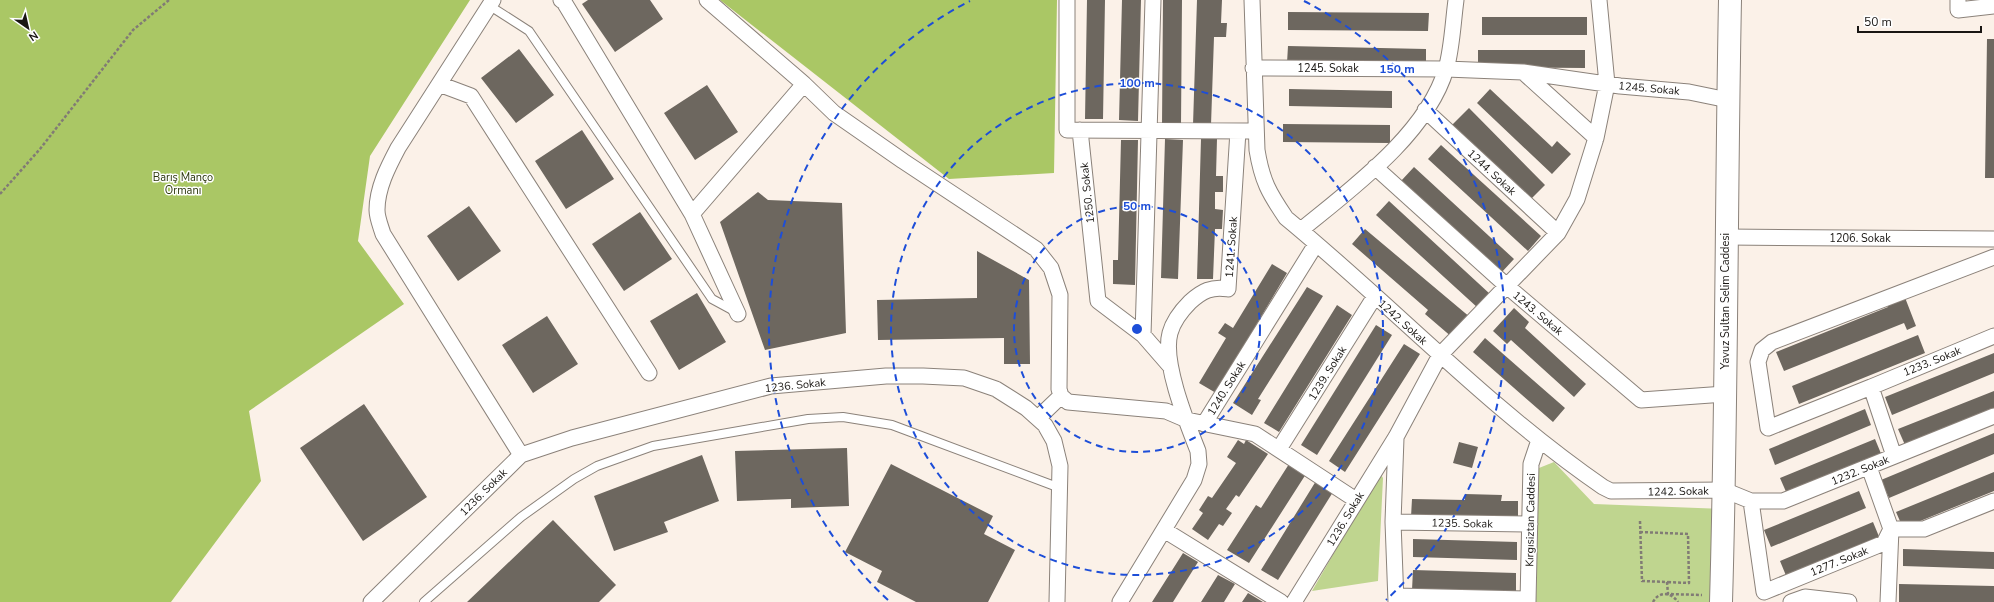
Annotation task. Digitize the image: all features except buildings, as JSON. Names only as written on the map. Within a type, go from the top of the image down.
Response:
[{"type":"main road","name":"Yavuz Sultan Selim Caddesi","points":[[1721,599],[1724,490],[1730,0]]},
{"type":"street","points":[[561,0],[564,2],[692,214],[738,314]]},
{"type":"street","points":[[708,0],[804,84],[834,114],[1036,249],[1051,268],[1060,295],[1059,389],[1061,396],[1038,418]]},
{"type":"street","points":[[1067,0],[1067,130],[1255,131]]},
{"type":"street","points":[[1142,335],[1152,0]]},
{"type":"street","name":"1242. Sokak","points":[[1252,0],[1255,131],[1261,173],[1270,195],[1286,218],[1440,355],[1539,440],[1611,491],[1724,490]]},
{"type":"street","points":[[1301,230],[1375,167],[1411,130],[1436,94],[1446,69],[1456,0]]},
{"type":"street","name":"1236. Sokak","points":[[1294,602],[1396,437],[1440,355],[1508,287],[1558,233],[1577,199],[1596,138],[1607,84],[1599,0]]},
{"type":"street","points":[[1958,0],[1958,10],[1994,6]]},
{"type":"street","points":[[492,3],[398,148],[387,169],[380,191],[377,211],[383,234],[520,455]]},
{"type":"street","name":"1245. Sokak","points":[[1254,68],[1446,69],[1523,72],[1607,84],[1689,92],[1728,100]]},
{"type":"street","points":[[1523,72],[1596,138]]},
{"type":"street","points":[[439,84],[471,96],[649,373]]},
{"type":"street","points":[[692,214],[804,84]]},
{"type":"street","name":"1244. Sokak","points":[[1425,110],[1558,233]]},
{"type":"street","name":"1250. Sokak","points":[[1080,130],[1098,301],[1142,335],[1170,366]]},
{"type":"street","name":"1241. Sokak","points":[[1186,420],[1170,366],[1168,346],[1170,332],[1185,308],[1207,289],[1219,287],[1228,289],[1238,131]]},
{"type":"street","name":"1243. Sokak","points":[[1375,167],[1508,287],[1641,400],[1725,394]]},
{"type":"street","name":"1206. Sokak","points":[[1726,237],[1994,239]]},
{"type":"street","name":"1240. Sokak","points":[[1061,396],[1068,402],[1166,411],[1186,420],[1204,424],[1316,244]]},
{"type":"street","name":"1233. Sokak","points":[[1994,257],[1772,342],[1762,350],[1758,362],[1768,428],[1994,336]]},
{"type":"street","name":"1239. Sokak","points":[[1278,449],[1375,296]]},
{"type":"street","name":"1236. Sokak","points":[[371,602],[520,455],[572,438],[771,386],[886,376],[964,378],[996,389],[1026,408],[1045,425],[1054,441],[1060,466],[1057,602]]},
{"type":"street","points":[[1871,386],[1894,456]]},
{"type":"street","name":"1232. Sokak","points":[[1724,490],[1751,501],[1783,501],[1994,416]]},
{"type":"street","points":[[1120,602],[1194,480],[1199,464],[1198,451],[1186,420]]},
{"type":"street","points":[[1204,424],[1255,434],[1356,500]]},
{"type":"street","name":"1236. Sokak","points":[[1396,437],[1393,522],[1396,599]]},
{"type":"street","name":"Kırgısiztan Caddesi","points":[[1528,600],[1531,464],[1539,440]]},
{"type":"street","points":[[1869,467],[1891,529],[1888,602]]},
{"type":"street","name":"1277. Sokak","points":[[1751,501],[1766,597],[1884,543],[1891,529]]},
{"type":"street","points":[[1891,529],[1924,528],[1994,501]]},
{"type":"street","name":"1235. Sokak","points":[[1393,522],[1530,524]]},
{"type":"street","points":[[1164,530],[1281,602]]},
{"type":"street","points":[[1791,602],[1805,597],[1848,602]]},
{"type":"street","points":[[1396,599],[1528,600]]},
{"type":"lane","points":[[492,3],[529,31],[712,299],[738,314]]},
{"type":"lane","points":[[424,602],[521,517],[574,479],[597,466],[653,446],[808,419],[843,418],[892,425],[1060,488]]},
{"type":"path","points":[[0,194],[40,149],[133,30],[169,0]]},
{"type":"path","points":[[1640,521],[1640,532],[1642,581],[1689,583],[1688,534],[1640,532]]},
{"type":"path","points":[[1667,582],[1668,594]]},
{"type":"path","points":[[1653,602],[1658,596],[1668,594],[1721,599]]},
{"type":"path","points":[[1668,594],[1673,595],[1678,602]]},
{"type":"green space","name":"Barış Manço Ormanı","points":[[0,0],[470,0],[370,156],[358,241],[404,304],[249,411],[261,481],[171,602],[0,602]]},
{"type":"green space","points":[[720,0],[1057,0],[1054,173],[949,179]]},
{"type":"green space","points":[[1554,462],[1594,504],[1724,509],[1721,602],[1536,602],[1539,468]]},
{"type":"green space","points":[[1380,473],[1383,478],[1378,581],[1312,591]]}]
